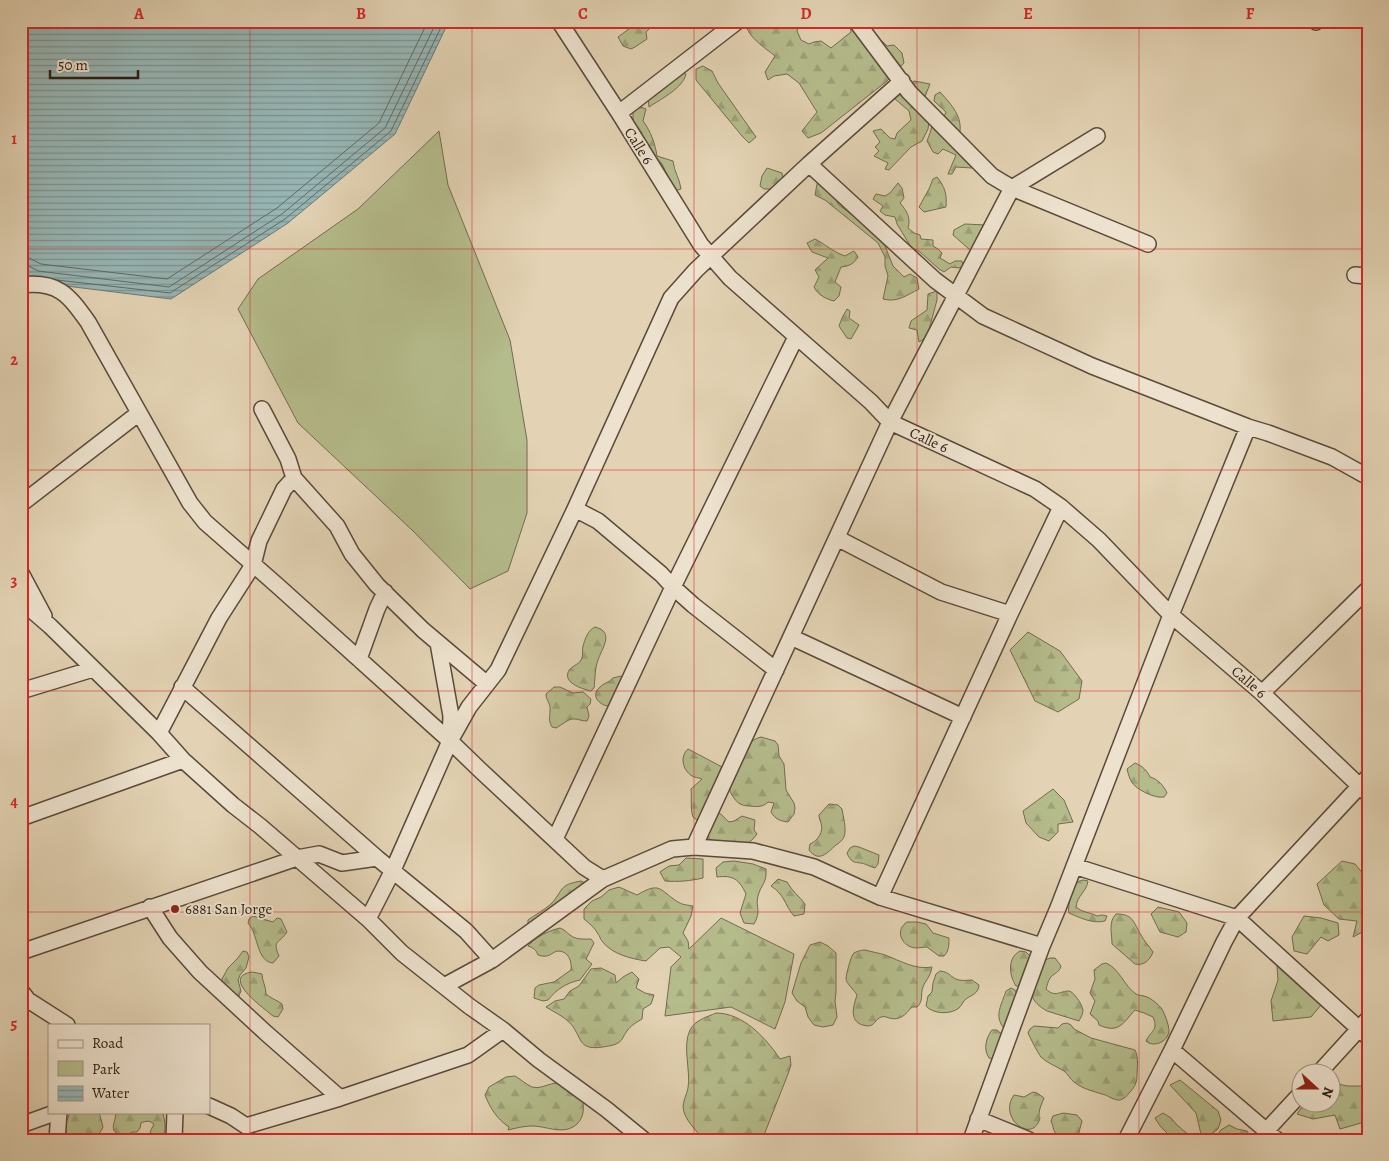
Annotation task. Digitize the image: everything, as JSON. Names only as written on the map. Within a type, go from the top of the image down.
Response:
[{"type":"street","name":"Calle 6","points":[[559,21],[701,245],[730,278],[871,402],[890,422],[1035,489],[1061,507],[1099,540],[1171,615],[1262,693],[1365,786]]},
{"type":"street","points":[[619,113],[738,21]]},
{"type":"street","points":[[856,21],[910,92],[992,176],[1012,188],[1148,244]]},
{"type":"street","points":[[368,919],[393,870],[450,741],[469,707],[498,670],[575,508],[671,298],[683,284],[809,164],[902,82]]},
{"type":"street","points":[[694,847],[890,422],[957,297],[1012,188],[1097,136]]},
{"type":"street","points":[[809,164],[935,280],[982,316],[1092,366],[1248,427],[1332,457],[1368,477]]},
{"type":"street","points":[[21,285],[45,284],[69,297],[88,322],[190,503],[205,522],[450,741],[584,867],[603,879]]},
{"type":"street","points":[[554,839],[673,587],[796,337]]},
{"type":"street","points":[[262,409],[288,459],[294,478],[337,526],[352,554],[422,630],[488,684]]},
{"type":"street","points":[[21,504],[139,413]]},
{"type":"street","points":[[971,1140],[1042,946],[1171,615],[1248,427]]},
{"type":"street","points":[[159,733],[218,618],[253,565],[259,541],[284,489],[294,478]]},
{"type":"street","points":[[880,897],[1061,507]]},
{"type":"street","points":[[575,508],[598,521],[661,574],[693,605],[776,670]]},
{"type":"street","points":[[837,538],[941,592],[1010,614]]},
{"type":"street","points":[[21,573],[50,626]]},
{"type":"street","points":[[1262,693],[1368,589]]},
{"type":"street","points":[[358,659],[385,592]]},
{"type":"street","points":[[21,601],[50,626],[184,760],[233,805],[368,919],[402,953],[468,1006],[503,1030],[636,1138]]},
{"type":"street","points":[[791,637],[962,717]]},
{"type":"street","points":[[438,643],[450,716],[450,741]]},
{"type":"street","points":[[21,691],[93,669]]},
{"type":"street","points":[[182,687],[376,858],[466,931],[492,960]]},
{"type":"street","points":[[21,818],[184,760]]},
{"type":"street","points":[[1126,1140],[1237,918],[1365,786]]},
{"type":"street","points":[[444,986],[492,960],[603,879],[672,849],[694,847],[752,851],[806,865],[880,897],[1042,946]]},
{"type":"street","points":[[21,952],[297,858],[319,854],[342,863],[376,858]]},
{"type":"street","points":[[1074,866],[1237,918],[1365,1028],[1328,1064]]},
{"type":"street","points":[[150,907],[170,938],[200,972],[340,1098]]},
{"type":"street","points":[[21,991],[28,1000],[65,1024]]},
{"type":"street","points":[[210,1106],[231,1116],[246,1133],[340,1098],[468,1055],[503,1030]]},
{"type":"street","points":[[1172,1050],[1272,1135],[1292,1106]]},
{"type":"street","points":[[21,1126],[53,1114]]},
{"type":"street","points":[[57,1140],[58,1114]]},
{"type":"street","points":[[174,1140],[175,1114]]},
{"type":"street","points":[[978,1119],[1029,1140]]},
{"type":"green space","points":[[635,21],[649,21],[652,26],[646,32],[647,39],[631,49],[623,46],[618,37],[633,26]]},
{"type":"green space","points":[[745,21],[801,21],[797,31],[801,40],[809,44],[821,41],[831,48],[851,32],[850,25],[866,21],[887,46],[894,45],[902,53],[904,63],[887,81],[821,133],[808,138],[802,131],[817,112],[799,83],[787,74],[774,76],[768,80],[765,72],[775,56],[752,36]]},
{"type":"green space","points":[[703,66],[712,71],[718,83],[756,137],[749,143],[696,80],[696,69]]},
{"type":"green space","points":[[680,72],[686,74],[681,84],[649,107],[648,98]]},
{"type":"green space","points":[[914,81],[930,84],[924,99],[931,104],[928,129],[922,141],[911,147],[889,170],[885,169],[888,163],[874,156],[879,151],[875,147],[880,142],[873,131],[881,129],[890,138],[895,139],[897,133],[911,120],[909,111],[894,98]]},
{"type":"green space","points":[[940,92],[954,109],[959,120],[960,133],[956,147],[980,158],[972,168],[956,167],[952,174],[948,174],[956,155],[943,149],[938,154],[933,152],[927,141],[932,126],[939,127],[946,112],[934,101],[935,95]]},
{"type":"green space","points":[[638,106],[646,109],[643,121],[652,138],[657,156],[673,161],[681,189],[675,191],[662,164],[647,147],[639,132],[633,120],[633,110]]},
{"type":"green space","points":[[439,131],[448,185],[510,340],[527,440],[527,513],[508,571],[470,589],[413,531],[298,423],[238,309],[258,279],[358,209]]},
{"type":"green space","points":[[767,168],[782,173],[783,180],[772,189],[764,189],[760,186],[762,176]]},
{"type":"green space","points":[[937,177],[945,191],[946,207],[924,212],[919,207],[933,179]]},
{"type":"green space","points":[[818,179],[827,185],[839,205],[874,231],[885,246],[893,266],[904,277],[910,274],[917,278],[919,289],[897,299],[883,299],[888,276],[885,257],[878,243],[825,200],[815,195]]},
{"type":"green space","points":[[898,183],[902,188],[904,198],[900,203],[909,218],[908,228],[920,235],[921,239],[933,240],[933,246],[942,253],[940,258],[950,264],[955,261],[962,261],[963,266],[959,268],[951,267],[944,272],[939,269],[920,252],[911,247],[897,224],[895,217],[885,215],[880,211],[883,206],[873,199],[876,194],[885,196]]},
{"type":"green space","points":[[965,224],[986,225],[978,243],[970,250],[953,235],[954,230]]},
{"type":"green space","points":[[815,239],[845,256],[854,251],[858,257],[851,264],[841,267],[835,282],[841,287],[839,296],[834,301],[822,296],[814,287],[819,277],[815,270],[828,258],[812,252],[807,243]]},
{"type":"green space","points":[[937,291],[937,300],[927,337],[919,342],[917,330],[909,328],[911,321],[927,310],[928,294]]},
{"type":"green space","points":[[847,309],[850,311],[849,318],[859,325],[851,339],[847,338],[839,326]]},
{"type":"green space","points":[[595,627],[601,629],[606,636],[606,641],[597,663],[594,688],[591,691],[573,684],[568,678],[568,674],[570,669],[581,660],[586,638],[590,630]]},
{"type":"green space","points":[[1028,632],[1060,651],[1082,681],[1079,699],[1058,712],[1035,701],[1010,650]]},
{"type":"green space","points":[[621,676],[623,680],[611,703],[607,706],[601,703],[596,697],[597,691],[613,678]]},
{"type":"green space","points":[[554,687],[560,687],[573,693],[583,692],[591,699],[587,707],[589,716],[587,721],[572,719],[556,728],[552,727],[550,706],[546,694]]},
{"type":"green space","points":[[761,737],[775,741],[778,745],[779,756],[784,764],[786,790],[795,808],[794,814],[788,822],[778,819],[771,812],[774,803],[768,802],[764,805],[745,806],[737,802],[731,794],[730,780],[745,751],[750,743]]},
{"type":"green space","points":[[688,749],[726,769],[702,819],[697,820],[692,814],[691,789],[702,779],[690,775],[685,768],[683,760]]},
{"type":"green space","points":[[1135,763],[1144,768],[1150,777],[1156,779],[1162,785],[1167,793],[1164,797],[1151,795],[1133,784],[1127,769]]},
{"type":"green space","points":[[1053,789],[1064,800],[1073,822],[1058,824],[1058,832],[1049,841],[1039,837],[1026,823],[1023,811]]},
{"type":"green space","points":[[829,804],[838,805],[842,809],[845,834],[841,841],[826,854],[816,856],[809,850],[810,844],[816,841],[820,835],[822,826],[819,815]]},
{"type":"green space","points":[[719,813],[729,822],[742,816],[755,820],[754,830],[757,834],[746,845],[718,842],[709,839],[711,824]]},
{"type":"green space","points":[[854,846],[879,855],[878,864],[875,868],[851,860],[847,853]]},
{"type":"green space","points":[[686,858],[703,859],[703,878],[665,881],[660,872],[669,866],[679,865]]},
{"type":"green space","points":[[734,861],[753,864],[766,869],[765,881],[757,900],[758,915],[754,924],[744,923],[740,913],[746,894],[741,885],[735,879],[717,877],[716,868],[723,862]]},
{"type":"green space","points":[[1342,861],[1355,864],[1368,877],[1368,929],[1353,937],[1357,921],[1339,919],[1324,905],[1317,884]]},
{"type":"green space","points":[[778,879],[787,882],[805,904],[804,914],[794,916],[782,896],[771,886]]},
{"type":"green space","points":[[581,881],[585,883],[580,893],[528,926],[528,920],[551,904],[565,886]]},
{"type":"green space","points":[[1088,881],[1087,885],[1076,907],[1097,916],[1107,916],[1105,921],[1082,919],[1069,913],[1069,903],[1074,886],[1077,882]]},
{"type":"green space","points":[[619,887],[637,895],[651,888],[656,888],[680,903],[693,906],[691,916],[683,933],[688,941],[689,949],[721,918],[794,954],[785,1002],[775,1029],[731,1007],[665,1016],[671,967],[681,957],[669,947],[660,948],[646,961],[622,955],[606,946],[595,930],[584,919],[584,909],[592,901],[601,897],[609,890]]},
{"type":"green space","points":[[1158,907],[1179,912],[1187,923],[1186,932],[1178,937],[1160,932],[1151,914]]},
{"type":"green space","points":[[1116,914],[1130,917],[1153,952],[1144,963],[1135,964],[1112,944],[1111,924]]},
{"type":"green space","points":[[253,916],[273,922],[277,918],[281,919],[287,932],[276,945],[279,956],[273,963],[265,959],[260,952],[253,931],[248,923],[249,919]]},
{"type":"green space","points":[[1304,916],[1338,923],[1339,935],[1328,941],[1321,937],[1307,954],[1294,951],[1292,937]]},
{"type":"green space","points":[[907,922],[926,924],[933,933],[949,938],[946,954],[939,956],[927,947],[913,948],[907,945],[902,939],[901,928]]},
{"type":"green space","points":[[560,928],[575,938],[591,939],[594,943],[586,959],[592,964],[580,980],[566,985],[548,1000],[543,1001],[534,998],[535,988],[539,985],[554,982],[571,970],[570,960],[562,951],[542,956],[538,955],[534,949],[528,946],[542,935]]},
{"type":"green space","points":[[820,942],[836,953],[835,1001],[837,1017],[833,1025],[823,1027],[814,1025],[808,1017],[805,1007],[797,1001],[792,993],[801,963],[810,945]]},
{"type":"green space","points":[[865,950],[914,966],[932,967],[917,1007],[912,1007],[905,1015],[899,1018],[881,1017],[870,1026],[860,1024],[854,1018],[853,1011],[857,995],[847,983],[846,977],[854,953]]},
{"type":"green space","points":[[243,951],[247,952],[249,957],[246,968],[238,980],[241,991],[238,998],[223,984],[222,979],[228,968]]},
{"type":"green space","points":[[1020,951],[1026,952],[1033,959],[1021,986],[1016,986],[1012,977],[1011,962]]},
{"type":"green space","points":[[1050,958],[1055,958],[1061,966],[1058,972],[1050,978],[1046,989],[1055,994],[1069,991],[1073,994],[1083,1010],[1079,1021],[1047,1011],[1033,999],[1032,993],[1042,963]]},
{"type":"green space","points":[[1288,960],[1309,972],[1324,986],[1321,1005],[1311,1017],[1273,1021],[1271,1001],[1278,980],[1277,966]]},
{"type":"green space","points":[[1106,963],[1115,969],[1132,991],[1137,995],[1146,996],[1151,999],[1162,1009],[1169,1031],[1163,1041],[1152,1044],[1146,1041],[1154,1028],[1155,1022],[1153,1017],[1144,1013],[1135,1010],[1124,1023],[1116,1028],[1099,1025],[1098,1021],[1090,1014],[1095,1001],[1090,993],[1095,979],[1094,970]]},
{"type":"green space","points":[[601,968],[615,975],[616,983],[632,972],[639,979],[636,988],[654,995],[651,1004],[643,1009],[642,1019],[630,1027],[620,1042],[594,1048],[584,1045],[569,1022],[546,1007],[555,1001],[564,999],[570,991],[579,986],[591,969]]},
{"type":"green space","points":[[940,971],[959,980],[972,980],[979,985],[976,992],[965,1000],[959,1008],[951,1012],[937,1012],[926,1006],[928,996],[932,992],[936,974]]},
{"type":"green space","points":[[252,972],[262,974],[266,994],[282,1004],[283,1009],[278,1017],[273,1016],[262,1007],[242,986],[240,980],[243,975]]},
{"type":"green space","points":[[1011,988],[1015,990],[1019,998],[1008,1027],[1003,1027],[999,1018],[1000,1009],[1006,991]]},
{"type":"green space","points":[[716,1013],[735,1017],[753,1028],[780,1059],[790,1056],[791,1065],[788,1074],[762,1140],[704,1140],[688,1121],[684,1112],[683,1105],[689,1081],[688,1036],[695,1024]]},
{"type":"green space","points":[[1067,1023],[1091,1038],[1135,1050],[1137,1060],[1136,1081],[1134,1087],[1125,1097],[1116,1100],[1084,1088],[1074,1082],[1064,1071],[1041,1057],[1028,1033],[1030,1029],[1034,1026],[1058,1028],[1062,1024]]},
{"type":"green space","points":[[992,1030],[997,1030],[1004,1036],[994,1059],[989,1058],[987,1055],[986,1047],[988,1036]]},
{"type":"green space","points":[[515,1076],[536,1088],[555,1083],[566,1086],[583,1103],[583,1114],[579,1122],[572,1128],[561,1130],[532,1126],[508,1130],[509,1127],[494,1113],[485,1095],[489,1087],[506,1077]]},
{"type":"green space","points":[[1180,1080],[1218,1111],[1221,1120],[1218,1129],[1210,1135],[1201,1134],[1196,1113],[1170,1085]]},
{"type":"green space","points":[[1342,1085],[1368,1086],[1368,1124],[1361,1123],[1340,1129],[1335,1115],[1313,1119],[1297,1114],[1342,1114]]},
{"type":"green space","points":[[1033,1092],[1044,1098],[1039,1114],[1040,1119],[1035,1127],[1023,1128],[1013,1119],[1010,1103],[1014,1095],[1024,1097]]},
{"type":"green space","points":[[1063,1113],[1077,1115],[1082,1121],[1078,1136],[1074,1139],[1056,1134],[1054,1131],[1051,1121],[1053,1116]]},
{"type":"green space","points":[[1163,1113],[1195,1140],[1174,1140],[1155,1118]]},
{"type":"green space","points":[[69,1114],[100,1114],[103,1127],[93,1139],[68,1140],[65,1127]]},
{"type":"green space","points":[[116,1114],[163,1114],[165,1123],[162,1138],[157,1138],[150,1132],[154,1124],[148,1121],[141,1123],[137,1132],[132,1132],[124,1137],[115,1132],[113,1128]]},
{"type":"green space","points":[[1229,1125],[1247,1131],[1252,1140],[1214,1140],[1221,1130]]},
{"type":"water","points":[[21,21],[449,21],[395,134],[288,223],[171,299],[34,282],[21,275]]},
{"type":"place","name":"6881 San Jorge","points":[[175,909]]}]
